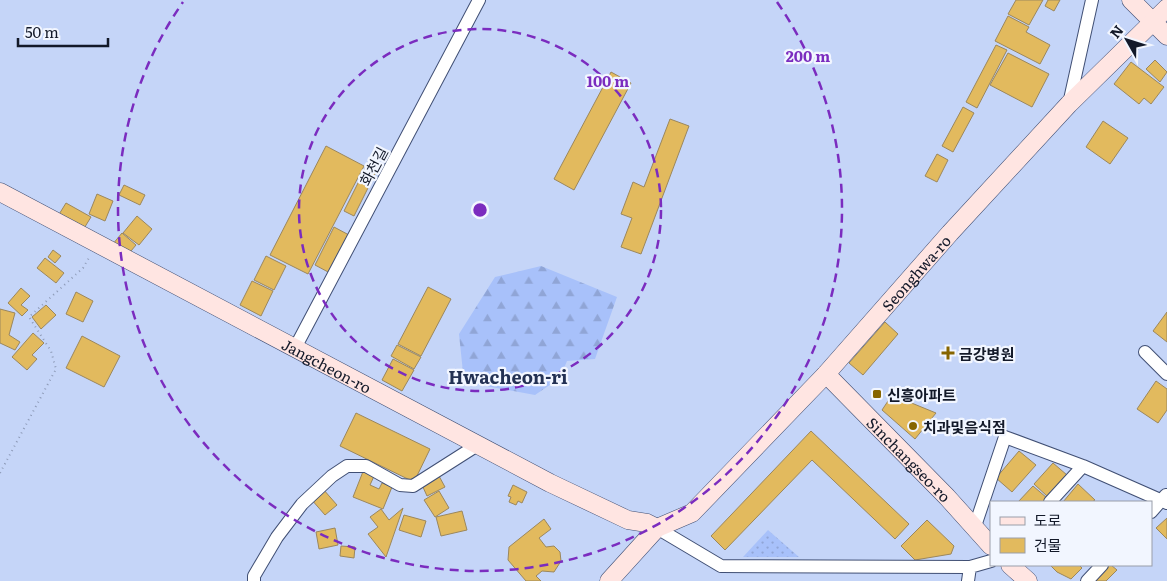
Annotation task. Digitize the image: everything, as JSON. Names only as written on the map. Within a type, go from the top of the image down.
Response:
[{"type":"main road","points":[[1130,0],[1167,36]]},
{"type":"main road","name":"Seonghwa-ro","points":[[609,581],[658,528],[692,513],[826,374],[950,233],[1069,104],[1167,8]]},
{"type":"main road","name":"Jangcheon-ro","points":[[0,192],[550,482],[628,520],[658,528]]},
{"type":"main road","name":"Sinchangseo-ro","points":[[826,374],[947,497],[990,545]]},
{"type":"main road","points":[[1011,566],[1028,581]]},
{"type":"street","name":"화천길","points":[[295,348],[479,0]]},
{"type":"street","points":[[1069,104],[1092,0]]},
{"type":"street","points":[[1145,352],[1167,374]]},
{"type":"street","points":[[974,529],[1006,436],[1165,500],[1152,511]]},
{"type":"street","points":[[254,581],[254,576],[277,537],[302,504],[332,476],[346,466],[366,466],[400,485],[413,486],[479,444]]},
{"type":"street","points":[[1051,501],[1083,466]]},
{"type":"street","points":[[658,528],[721,566],[970,567],[990,561]]},
{"type":"street","points":[[1087,581],[1101,566]]},
{"type":"street","points":[[968,581],[970,567]]},
{"type":"path","points":[[0,473],[56,369],[51,351],[28,317],[83,268],[98,244]]},
{"type":"green space","points":[[541,266],[617,297],[595,359],[567,361],[560,378],[535,395],[464,382],[459,334],[495,277]]},
{"type":"green space","points":[[768,530],[799,557],[743,557]]},
{"type":"building","points":[[1016,0],[1043,0],[1029,25],[1008,14]]},
{"type":"building","points":[[1048,0],[1060,0],[1054,11],[1045,6]]},
{"type":"building","points":[[1008,16],[1029,27],[1026,32],[1050,45],[1040,64],[995,41]]},
{"type":"building","points":[[996,45],[1007,50],[977,108],[966,102]]},
{"type":"building","points":[[1008,53],[1049,74],[1032,107],[990,85]]},
{"type":"building","points":[[1155,60],[1167,72],[1160,82],[1146,69]]},
{"type":"building","points":[[1131,62],[1164,87],[1151,104],[1144,98],[1139,104],[1114,84]]},
{"type":"building","points":[[611,72],[631,83],[574,190],[554,179]]},
{"type":"building","points":[[963,107],[974,113],[953,152],[942,146]]},
{"type":"building","points":[[670,119],[689,126],[641,254],[621,247],[632,218],[621,214],[633,182],[644,187]]},
{"type":"building","points":[[1103,121],[1128,138],[1110,164],[1086,147]]},
{"type":"building","points":[[326,146],[364,166],[308,274],[270,255]]},
{"type":"building","points":[[937,154],[948,160],[937,182],[925,176]]},
{"type":"building","points":[[367,165],[377,170],[354,216],[344,211]]},
{"type":"building","points":[[124,185],[145,195],[140,205],[119,195]]},
{"type":"building","points":[[97,194],[113,201],[105,221],[89,214]]},
{"type":"building","points":[[66,203],[91,217],[83,230],[58,216]]},
{"type":"building","points":[[137,216],[152,229],[139,245],[123,233]]},
{"type":"building","points":[[334,227],[349,235],[330,273],[315,265]]},
{"type":"building","points":[[122,233],[136,245],[126,257],[112,245]]},
{"type":"building","points":[[53,250],[61,256],[55,263],[48,257]]},
{"type":"building","points":[[266,256],[286,266],[274,290],[254,280]]},
{"type":"building","points":[[45,258],[64,273],[56,283],[37,268]]},
{"type":"building","points":[[252,281],[273,291],[261,316],[240,305]]},
{"type":"building","points":[[428,287],[451,299],[421,356],[398,344]]},
{"type":"building","points":[[21,288],[30,296],[21,305],[28,310],[22,316],[8,303]]},
{"type":"building","points":[[76,292],[93,301],[83,322],[66,314]]},
{"type":"building","points":[[46,305],[56,315],[41,329],[32,317]]},
{"type":"building","points":[[0,309],[15,313],[9,335],[20,342],[15,350],[0,343]]},
{"type":"building","points":[[1167,312],[1167,342],[1153,331]]},
{"type":"building","points":[[885,322],[898,334],[863,375],[849,363]]},
{"type":"building","points":[[33,333],[44,343],[32,355],[37,359],[27,370],[12,357]]},
{"type":"building","points":[[82,336],[120,356],[104,387],[66,368]]},
{"type":"building","points":[[397,345],[421,357],[414,369],[391,356]]},
{"type":"building","points":[[393,359],[414,370],[402,391],[382,380]]},
{"type":"building","points":[[1156,381],[1167,389],[1167,410],[1158,423],[1137,409]]},
{"type":"building","name":"치과및음식점","points":[[892,395],[936,413],[915,439],[882,410]]},
{"type":"building","points":[[356,413],[430,449],[414,482],[340,446]]},
{"type":"building","points":[[811,431],[909,524],[895,539],[812,460],[725,550],[711,536]]},
{"type":"building","points":[[1019,451],[1036,465],[1012,492],[996,478]]},
{"type":"building","points":[[1053,463],[1067,475],[1048,497],[1034,484]]},
{"type":"building","points":[[364,469],[375,474],[370,485],[379,489],[382,483],[392,487],[383,509],[353,497]]},
{"type":"building","points":[[439,476],[445,487],[427,496],[422,485]]},
{"type":"building","points":[[1078,484],[1095,500],[1094,501],[1064,501]]},
{"type":"building","points":[[513,485],[527,492],[522,503],[518,501],[516,505],[509,502],[511,497],[508,496]]},
{"type":"building","points":[[1033,486],[1047,498],[1044,501],[1019,501]]},
{"type":"building","points":[[323,489],[337,505],[325,515],[311,499]]},
{"type":"building","points":[[439,491],[449,508],[435,517],[424,500]]},
{"type":"building","points":[[403,508],[386,557],[368,534],[378,527],[370,517],[381,509],[389,520]]},
{"type":"building","points":[[462,511],[467,530],[441,536],[436,517]]},
{"type":"building","points":[[404,515],[426,521],[421,537],[399,530]]},
{"type":"building","points":[[1167,518],[1167,539],[1156,528]]},
{"type":"building","points":[[544,519],[551,529],[539,538],[546,547],[554,546],[560,552],[561,561],[554,572],[542,571],[536,576],[541,581],[526,581],[508,560],[509,547]]},
{"type":"building","points":[[927,520],[954,546],[951,554],[915,560],[901,546]]},
{"type":"building","points":[[335,528],[338,545],[319,549],[316,532]]},
{"type":"building","points":[[341,546],[355,547],[354,558],[340,556]]},
{"type":"building","points":[[1051,566],[1080,566],[1082,568],[1071,579],[1057,572]]},
{"type":"building","points":[[1107,566],[1112,566],[1117,570],[1106,581],[1096,581],[1094,579]]},
{"type":"place","name":"금강병원","points":[[948,353]]},
{"type":"place","name":"신흥아파트","points":[[877,394]]},
{"type":"place","name":"치과및음식점","points":[[913,426]]},
{"type":"district","name":"Hwacheon-ri","points":[[508,376]]}]
